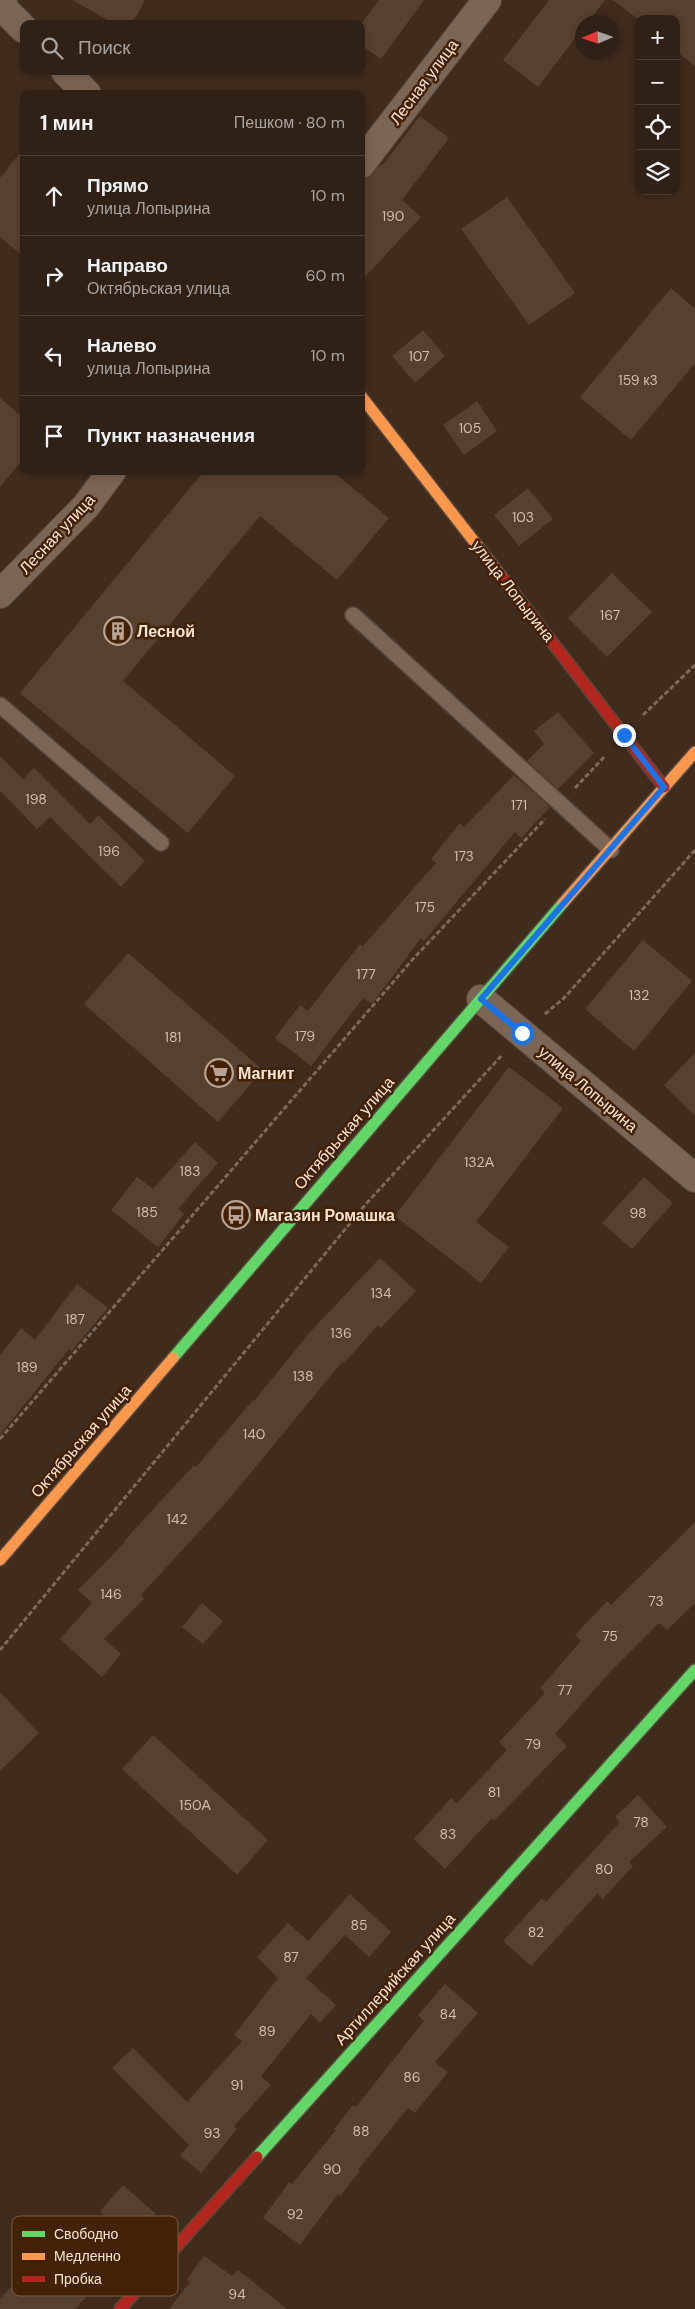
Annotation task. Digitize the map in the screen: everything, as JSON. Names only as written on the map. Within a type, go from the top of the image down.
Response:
[{"type":"street","name":"Лесная улица","points":[[365,159],[487,0]]},
{"type":"street","points":[[2,4],[20,24]]},
{"type":"street","points":[[69,75],[83,90]]},
{"type":"street","name":"улица Лопырина","points":[[365,401],[664,787]]},
{"type":"street","name":"Лесная улица","points":[[0,594],[86,506],[109,475]]},
{"type":"street","name":"Октябрьская улица","points":[[0,1560],[695,752]]},
{"type":"street","name":"улица Лопырина","points":[[481,999],[695,1178]]},
{"type":"street","name":"Артиллерийская улица","points":[[178,2245],[695,1670]]},
{"type":"street","name":"Артиллерийская улица","points":[[120,2309],[132,2296]]},
{"type":"lane","points":[[353,615],[610,850]]},
{"type":"lane","points":[[0,706],[161,843]]},
{"type":"path","points":[[0,1439],[413,959],[624,735],[695,665]]},
{"type":"path","points":[[0,1650],[365,1205],[522,1033],[564,998],[695,850]]},
{"type":"building","points":[[72,0],[145,0],[134,20],[108,20]]},
{"type":"building","points":[[379,0],[424,0],[381,59],[365,48],[364,20]]},
{"type":"building","points":[[549,0],[605,0],[593,15],[575,15],[575,38],[538,87],[503,60]]},
{"type":"building","points":[[613,0],[695,0],[695,66],[680,54],[680,15],[635,15],[635,17]]},
{"type":"building","points":[[420,116],[449,138],[402,200],[421,217],[365,277],[365,178],[381,164],[382,166]]},
{"type":"building","points":[[20,153],[20,254],[0,237],[0,178]]},
{"type":"building","points":[[507,197],[575,293],[529,325],[461,229]]},
{"type":"building","points":[[671,288],[695,309],[695,363],[631,440],[580,397]]},
{"type":"building","points":[[423,330],[445,356],[415,383],[392,356]]},
{"type":"building","points":[[0,398],[20,415],[20,463],[0,487]]},
{"type":"building","points":[[477,401],[497,431],[464,455],[443,425]]},
{"type":"building","name":"Лесной","points":[[201,475],[337,475],[389,518],[337,580],[260,516],[123,681],[235,776],[188,833],[20,693]]},
{"type":"building","points":[[528,488],[553,519],[519,546],[494,515]]},
{"type":"building","points":[[612,573],[652,612],[607,657],[568,618]]},
{"type":"building","points":[[558,712],[594,753],[558,789],[527,761],[544,744],[534,731]]},
{"type":"building","points":[[0,756],[23,779],[34,768],[90,824],[98,815],[145,861],[121,887],[50,817],[37,829],[0,791]]},
{"type":"building","points":[[514,775],[550,807],[521,838],[515,832],[424,941],[421,938],[372,1004],[363,998],[311,1066],[275,1038],[300,1005],[308,1011],[360,944],[363,946],[436,863],[431,859],[460,823],[464,827]]},
{"type":"building","points":[[643,940],[692,981],[634,1051],[585,1009]]},
{"type":"building","points":[[128,953],[263,1070],[218,1122],[84,1004]]},
{"type":"building","points":[[695,1053],[695,1116],[664,1085]]},
{"type":"building","points":[[509,1067],[563,1108],[476,1222],[509,1247],[481,1283],[395,1216]]},
{"type":"building","points":[[195,1142],[218,1163],[178,1209],[184,1214],[158,1247],[111,1210],[137,1177],[153,1189]]},
{"type":"building","points":[[644,1177],[673,1203],[632,1249],[602,1223]]},
{"type":"building","points":[[380,1258],[416,1291],[381,1328],[378,1325],[344,1363],[342,1362],[230,1498],[141,1595],[144,1599],[104,1639],[121,1654],[102,1677],[60,1639],[92,1603],[78,1590],[125,1542],[194,1465],[196,1467],[254,1401],[311,1331]]},
{"type":"building","points":[[77,1284],[108,1308],[72,1351],[69,1349],[0,1435],[0,1355],[21,1328],[35,1340]]},
{"type":"building","points":[[695,1522],[695,1603],[667,1630],[659,1623],[611,1671],[555,1734],[567,1746],[494,1821],[492,1818],[445,1869],[414,1839],[451,1798],[457,1803],[507,1750],[499,1742],[545,1693],[540,1688],[581,1641],[575,1635],[607,1601],[611,1605]]},
{"type":"building","points":[[202,1603],[223,1621],[203,1644],[182,1627]]},
{"type":"building","points":[[0,1692],[39,1733],[0,1771]]},
{"type":"building","points":[[153,1735],[268,1840],[237,1875],[122,1769]]},
{"type":"building","points":[[638,1795],[667,1827],[629,1862],[633,1866],[603,1899],[597,1894],[531,1966],[503,1941],[542,1898],[546,1902],[620,1822],[615,1817]]},
{"type":"building","points":[[350,1894],[391,1932],[369,1957],[345,1935],[306,1978],[336,2005],[320,2023],[311,2014],[261,2076],[271,2085],[234,2126],[237,2129],[201,2173],[180,2155],[189,2145],[112,2068],[133,2048],[187,2102],[242,2041],[234,2035],[278,1978],[257,1957],[288,1923],[308,1941]]},
{"type":"building","points":[[445,1984],[478,2013],[435,2062],[448,2072],[415,2113],[408,2108],[358,2170],[360,2171],[340,2196],[338,2194],[300,2245],[263,2218],[289,2182],[292,2184],[336,2130],[334,2129],[353,2105],[356,2107],[424,2021],[418,2015]]},
{"type":"building","points":[[123,2185],[156,2214],[154,2216],[101,2216],[103,2214],[100,2211]]},
{"type":"building","points":[[204,2256],[232,2276],[238,2270],[287,2309],[169,2309],[190,2282],[187,2279]]},
{"type":"building","points":[[12,2287],[12,2296],[87,2296],[75,2309],[0,2309],[0,2298]]},
{"type":"traffic: fast","points":[[173,1358],[563,903]]},
{"type":"traffic: fast","points":[[257,2157],[695,1670]]},
{"type":"traffic: slow","points":[[365,401],[501,576]]},
{"type":"traffic: slow","points":[[563,903],[695,752]]},
{"type":"traffic: slow","points":[[0,1560],[173,1358]]},
{"type":"traffic: jam","points":[[501,576],[664,787]]},
{"type":"traffic: jam","points":[[178,2245],[257,2157]]},
{"type":"traffic: jam","points":[[120,2309],[132,2296]]},
{"type":"place","name":"Лесной","points":[[118,631]]},
{"type":"place","name":"Магнит","points":[[219,1073]]},
{"type":"place","name":"Магазин Ромашка","points":[[236,1215]]},
{"type":"route","points":[[522,1033],[481,999],[664,787],[624,735]]}]
